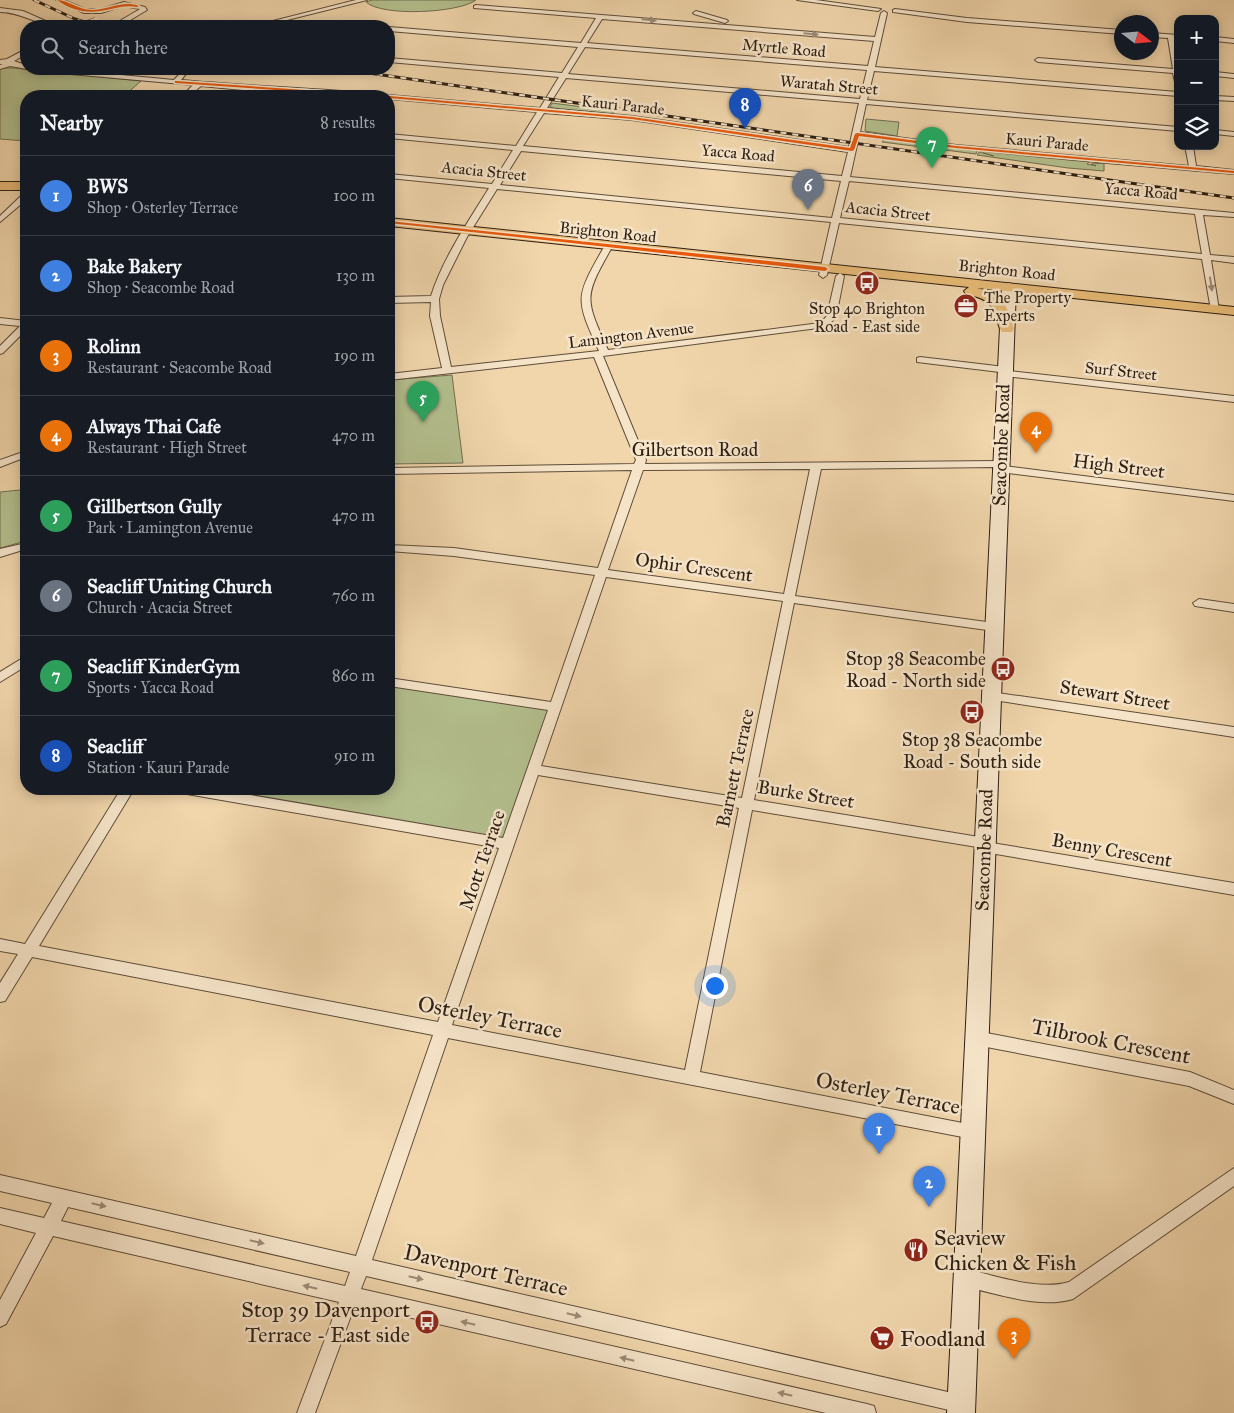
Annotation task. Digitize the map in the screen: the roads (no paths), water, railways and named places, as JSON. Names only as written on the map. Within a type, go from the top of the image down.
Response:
[{"type":"main road","points":[[0,186],[20,186]]},
{"type":"main road","points":[[0,194],[20,195]]},
{"type":"main road","name":"Brighton Road","points":[[395,223],[465,234],[824,272],[1008,296],[1234,311]]},
{"type":"main road","name":"Brighton Road","points":[[395,230],[465,234]]},
{"type":"main road","name":"Brighton Road","points":[[824,272],[840,276],[953,288],[1023,300],[1063,299],[1234,318]]},
{"type":"main road","points":[[953,288],[994,298],[999,305],[1007,329]]},
{"type":"main road","name":"Seacombe Road","points":[[961,1409],[1008,296]]},
{"type":"street","points":[[59,0],[77,9],[89,12],[101,11],[122,4],[137,6],[144,10],[125,20]]},
{"type":"street","points":[[281,20],[364,0]]},
{"type":"street","points":[[800,0],[968,20],[1114,31]]},
{"type":"street","points":[[99,20],[144,3]]},
{"type":"street","points":[[476,7],[879,39]]},
{"type":"street","points":[[0,10],[23,12],[41,20]]},
{"type":"street","points":[[824,272],[879,39],[881,11]]},
{"type":"street","points":[[696,12],[749,28]]},
{"type":"street","points":[[447,371],[435,316],[439,285],[465,234],[600,16]]},
{"type":"street","name":"Myrtle Road","points":[[395,29],[1174,94]]},
{"type":"street","points":[[1159,35],[1174,36]]},
{"type":"street","points":[[1219,39],[1234,41]]},
{"type":"street","points":[[0,67],[10,63],[20,55]]},
{"type":"street","points":[[1038,60],[1174,71]]},
{"type":"street","name":"Waratah Street","points":[[395,61],[1174,129]]},
{"type":"street","points":[[0,62],[20,66]]},
{"type":"street","points":[[1219,74],[1234,76]]},
{"type":"street","points":[[101,75],[270,90]]},
{"type":"street","points":[[176,82],[182,75]]},
{"type":"street","points":[[192,90],[199,84]]},
{"type":"street","name":"Kauri Parade","points":[[395,98],[632,118],[852,150]]},
{"type":"street","points":[[1219,98],[1234,99]]},
{"type":"street","points":[[1219,132],[1234,134]]},
{"type":"street","name":"Kauri Parade","points":[[857,134],[956,147],[1234,172]]},
{"type":"street","name":"Yacca Road","points":[[395,137],[1234,215]]},
{"type":"street","points":[[1190,150],[1193,169]]},
{"type":"street","name":"Acacia Street","points":[[395,177],[1234,260]]},
{"type":"street","points":[[0,220],[20,201]]},
{"type":"street","points":[[1199,212],[1215,310]]},
{"type":"street","points":[[607,249],[589,283],[585,299],[601,354],[641,460],[638,466]]},
{"type":"street","name":"Lamington Avenue","points":[[395,375],[601,354],[823,325],[831,317],[840,276]]},
{"type":"street","points":[[395,300],[436,299]]},
{"type":"street","points":[[0,321],[20,324]]},
{"type":"street","points":[[0,351],[20,331]]},
{"type":"street","name":"Surf Street","points":[[920,360],[1004,372],[1234,399]]},
{"type":"street","points":[[0,464],[20,456]]},
{"type":"street","name":"Gilbertson Road","points":[[395,471],[638,466],[1000,467]]},
{"type":"street","name":"Mott Terrace","points":[[306,1413],[361,1265],[638,466]]},
{"type":"street","name":"Barnett Terrace","points":[[691,1078],[816,466]]},
{"type":"street","name":"High Street","points":[[1000,467],[1234,498]]},
{"type":"street","points":[[0,553],[20,548]]},
{"type":"street","name":"Ophir Crescent","points":[[395,548],[454,552],[994,628]]},
{"type":"street","points":[[1199,603],[1234,608]]},
{"type":"street","points":[[0,678],[20,664]]},
{"type":"street","points":[[395,683],[555,707]]},
{"type":"street","name":"Stewart Street","points":[[991,696],[1234,732]]},
{"type":"street","name":"Burke Street","points":[[533,769],[985,845]]},
{"type":"street","points":[[0,996],[124,795]]},
{"type":"street","points":[[222,795],[507,844]]},
{"type":"street","name":"Benny Crescent","points":[[985,845],[1234,889]]},
{"type":"street","name":"Osterley Terrace","points":[[0,945],[973,1132]]},
{"type":"street","name":"Tilbrook Crescent","points":[[976,1038],[1190,1079],[1234,1097]]},
{"type":"street","points":[[966,1278],[1043,1293],[1065,1294],[1234,1176]]},
{"type":"street","name":"Davenport Terrace","points":[[0,1183],[361,1265],[961,1409]]},
{"type":"street","points":[[0,1318],[64,1198]]},
{"type":"street","points":[[0,1216],[867,1413]]},
{"type":"railway","points":[[34,0],[78,20]]},
{"type":"railway","points":[[383,75],[1234,198]]},
{"type":"place","name":"Seacliff","points":[[745,129]]},
{"type":"place","name":"Seacliff KinderGym","points":[[932,168]]},
{"type":"place","name":"Seacliff Uniting Church","points":[[808,210]]},
{"type":"place","name":"Stop 40 Brighton Road - East side","points":[[867,283]]},
{"type":"place","name":"The Property Experts","points":[[966,306]]},
{"type":"place","name":"Gillbertson Gully","points":[[423,422]]},
{"type":"place","name":"Always Thai Cafe","points":[[1036,453]]},
{"type":"place","name":"Stop 38 Seacombe Road - North side","points":[[1003,669]]},
{"type":"place","name":"Stop 38 Seacombe Road - South side","points":[[972,712]]},
{"type":"place","name":"BWS","points":[[879,1154]]},
{"type":"place","name":"Bake Bakery","points":[[929,1207]]},
{"type":"place","name":"Seaview Chicken & Fish","points":[[916,1250]]},
{"type":"place","name":"Stop 39 Davenport Terrace - East side","points":[[427,1322]]},
{"type":"place","name":"Foodland","points":[[882,1338]]},
{"type":"place","name":"Rolinn","points":[[1014,1359]]}]
